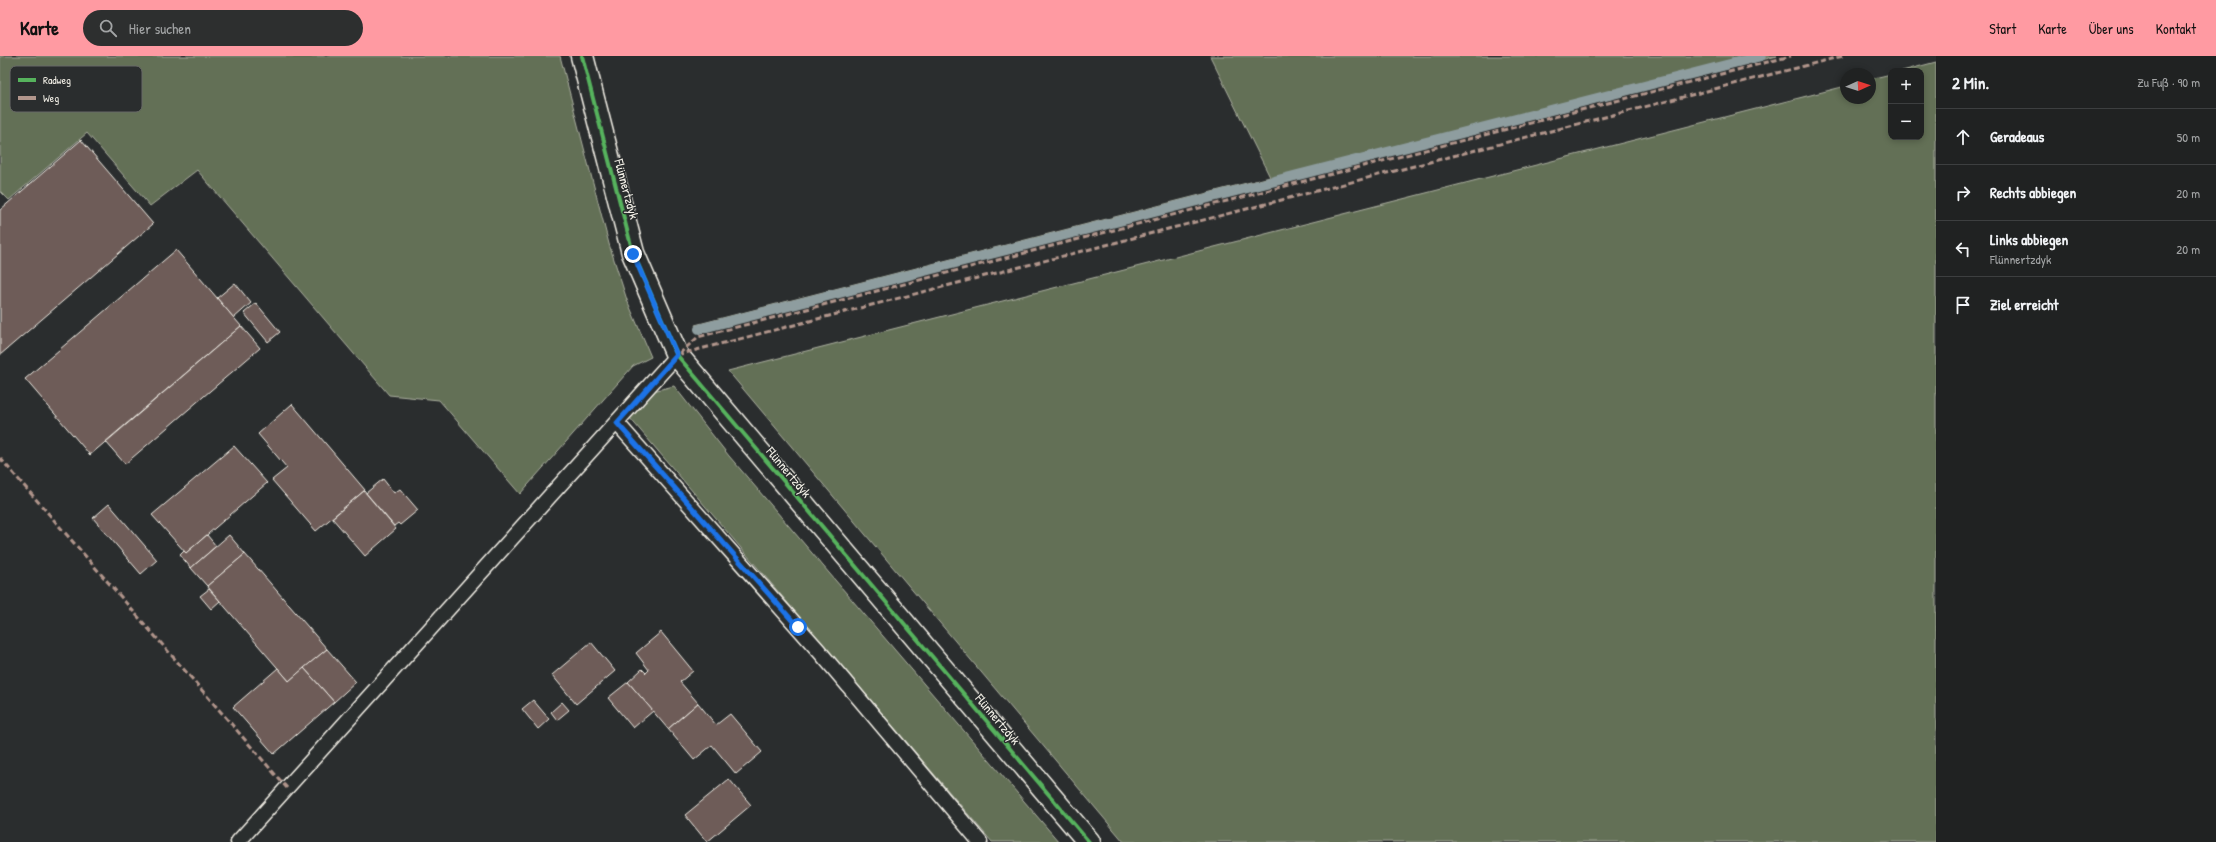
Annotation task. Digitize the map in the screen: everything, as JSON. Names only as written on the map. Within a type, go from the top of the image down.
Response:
[{"type":"street","name":"Flünnertzdyk","points":[[582,56],[633,254],[677,355],[1089,842]]},
{"type":"lane","points":[[238,842],[677,355]]},
{"type":"lane","points":[[617,423],[819,651],[980,842]]},
{"type":"green space","points":[[0,56],[560,56],[609,244],[627,300],[651,357],[633,366],[520,494],[439,400],[389,395],[197,170],[150,206],[87,133],[9,200],[0,191]]},
{"type":"green space","points":[[1210,56],[1777,56],[699,333],[695,325],[1270,177]]},
{"type":"green space","points":[[1936,62],[1936,842],[1124,842],[728,371],[1840,88],[1840,104],[1876,104],[1876,78],[1888,75],[1888,140],[1924,140],[1924,68],[1913,68]]},
{"type":"green space","points":[[674,386],[729,456],[1059,842],[992,842],[629,417],[653,391]]},
{"type":"building","points":[[81,140],[153,224],[0,355],[0,210]]},
{"type":"building","points":[[176,250],[241,326],[90,455],[25,379]]},
{"type":"building","points":[[235,283],[251,303],[234,318],[217,298]]},
{"type":"building","points":[[256,303],[280,332],[268,342],[244,313]]},
{"type":"building","points":[[241,326],[260,348],[125,464],[106,442]]},
{"type":"building","points":[[292,404],[365,490],[316,531],[272,480],[287,468],[258,434]]},
{"type":"building","points":[[234,446],[267,483],[186,553],[152,515]]},
{"type":"building","points":[[383,479],[394,493],[400,489],[418,510],[400,525],[398,523],[394,526],[366,493]]},
{"type":"building","points":[[364,491],[396,529],[365,556],[332,518]]},
{"type":"building","points":[[109,504],[157,560],[141,574],[93,518]]},
{"type":"building","points":[[207,535],[216,546],[191,568],[180,555],[184,551],[186,553]]},
{"type":"building","points":[[229,535],[245,554],[207,586],[191,568]]},
{"type":"building","points":[[245,554],[327,649],[289,681],[207,586]]},
{"type":"building","points":[[209,589],[220,601],[211,609],[200,596]]},
{"type":"building","points":[[661,632],[693,671],[680,682],[698,703],[668,729],[628,682],[642,669],[646,673],[649,670],[636,653]]},
{"type":"building","points":[[591,642],[615,671],[576,704],[552,675]]},
{"type":"building","points":[[327,649],[356,682],[334,702],[304,668]]},
{"type":"building","points":[[278,668],[289,681],[304,668],[334,702],[274,754],[233,707]]},
{"type":"building","points":[[628,682],[653,711],[633,728],[608,698]]},
{"type":"building","points":[[533,700],[549,719],[538,729],[522,709]]},
{"type":"building","points":[[562,702],[569,710],[557,720],[551,712]]},
{"type":"building","points":[[698,703],[716,725],[730,714],[762,752],[736,774],[712,745],[694,760],[668,729]]},
{"type":"building","points":[[729,779],[751,805],[707,842],[685,815]]},
{"type":"waterway","points":[[699,329],[1761,56]]},
{"type":"marked path","points":[[679,354],[698,337],[1791,56]]},
{"type":"marked path","points":[[677,355],[1843,56]]},
{"type":"marked path","points":[[0,458],[287,788]]},
{"type":"cycle path","points":[[582,56],[633,253],[677,355],[1089,842]]},
{"type":"route","points":[[633,254],[677,355],[617,423],[696,510],[798,627]]}]
